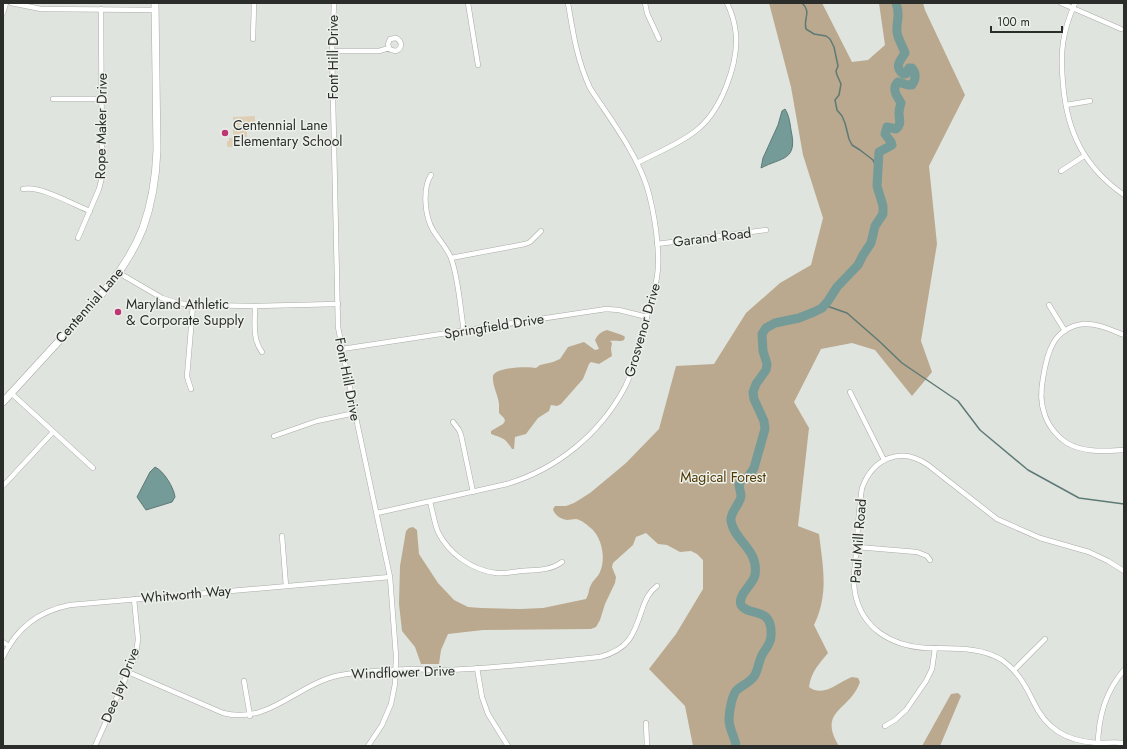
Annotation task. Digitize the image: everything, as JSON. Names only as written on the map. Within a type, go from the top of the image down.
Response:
[{"type":"street","points":[[3,13],[6,3]]},
{"type":"street","points":[[11,3],[41,10],[155,6]]},
{"type":"street","points":[[253,39],[254,3]]},
{"type":"street","name":"Font Hill Drive","points":[[334,3],[332,51],[338,327],[390,577],[396,670],[391,704],[382,725],[368,746]]},
{"type":"street","points":[[468,3],[478,65]]},
{"type":"street","name":"Grosvenor Drive","points":[[377,513],[507,484],[536,473],[566,455],[592,432],[609,412],[625,386],[633,368],[657,276],[657,244],[650,201],[647,187],[637,163],[590,88],[585,76],[576,52],[568,3]]},
{"type":"street","points":[[645,3],[647,13],[659,39]]},
{"type":"street","points":[[637,163],[692,134],[708,120],[721,100],[736,50],[735,30],[727,3]]},
{"type":"street","points":[[1061,3],[1121,29]]},
{"type":"street","points":[[1075,3],[1066,25],[1061,56],[1066,105],[1071,128],[1084,156],[1107,182],[1124,195]]},
{"type":"street","name":"Centennial Lane","points":[[3,402],[104,292],[119,273],[143,228],[154,185],[157,150],[155,6]]},
{"type":"street","name":"Rope Maker Drive","points":[[78,238],[90,212],[102,177],[102,9]]},
{"type":"street","points":[[332,51],[379,51],[389,48]]},
{"type":"street","points":[[53,99],[102,98]]},
{"type":"street","points":[[1066,105],[1090,102]]},
{"type":"street","points":[[1061,170],[1084,156]]},
{"type":"street","points":[[431,175],[426,184],[425,190],[428,221],[451,258],[455,272],[464,331]]},
{"type":"street","points":[[23,189],[28,188],[40,190],[90,212]]},
{"type":"street","name":"Garand Road","points":[[657,244],[766,230]]},
{"type":"street","points":[[451,258],[525,244],[530,242],[540,231]]},
{"type":"street","points":[[119,273],[162,298],[178,303],[193,305],[255,306],[338,304]]},
{"type":"street","points":[[191,389],[187,376],[193,305]]},
{"type":"street","points":[[1049,305],[1065,331]]},
{"type":"street","points":[[255,306],[255,337],[256,343],[262,352]]},
{"type":"street","name":"Springfield Drive","points":[[342,349],[606,309],[620,310],[647,317]]},
{"type":"street","points":[[1124,335],[1090,324],[1082,324],[1065,331],[1055,340],[1047,355],[1041,396],[1046,418],[1058,435],[1068,443],[1076,447],[1092,450],[1124,450]]},
{"type":"street","points":[[850,392],[884,460],[897,456],[910,456],[916,458],[928,465],[997,519],[1040,538],[1089,552],[1124,570]]},
{"type":"street","points":[[11,393],[93,468]]},
{"type":"street","points":[[274,436],[317,421],[355,413]]},
{"type":"street","points":[[453,422],[461,435],[474,492]]},
{"type":"street","points":[[3,486],[53,432]]},
{"type":"street","name":"Paul Mill Road","points":[[884,460],[873,468],[862,488],[854,584],[858,603],[873,628],[890,640],[908,646],[980,651],[998,658],[1014,670],[1025,685],[1040,714],[1053,728],[1071,738],[1082,741],[1098,744],[1124,743]]},
{"type":"street","points":[[430,502],[437,528],[448,547],[465,562],[475,567],[502,573],[545,570],[557,566],[562,562]]},
{"type":"street","points":[[282,536],[286,586]]},
{"type":"street","points":[[857,547],[917,552],[926,556],[930,560]]},
{"type":"street","name":"Whitworth Way","points":[[3,657],[8,646],[25,626],[45,612],[70,605],[390,577]]},
{"type":"street","name":"Windflower Drive","points":[[128,672],[223,714],[231,716],[250,716],[268,709],[318,682],[352,674],[412,669],[439,671],[600,658],[616,652],[629,641],[645,601],[652,590],[657,586]]},
{"type":"street","name":"Dee Jay Drive","points":[[95,746],[128,672],[137,647],[134,599]]},
{"type":"street","points":[[1014,670],[1045,639]]},
{"type":"street","points":[[3,642],[8,646]]},
{"type":"street","points":[[885,726],[902,714],[926,681],[932,669],[935,648]]},
{"type":"street","points":[[477,668],[482,697],[488,714],[508,746]]},
{"type":"street","points":[[1098,744],[1099,724],[1103,705],[1113,685],[1124,670]]},
{"type":"street","points":[[244,681],[250,716]]},
{"type":"street","points":[[646,723],[647,746]]},
{"type":"shaded area","points":[[255,116],[255,125],[233,125],[233,117]]},
{"type":"shaded area","points":[[233,126],[247,126],[247,137],[233,137]]},
{"type":"shaded area","points":[[229,138],[235,138],[236,147],[227,147],[227,141],[229,141]]},
{"type":"green space","name":"Magical Forest","points":[[769,3],[822,3],[852,62],[868,60],[885,45],[879,3],[923,3],[965,95],[929,166],[937,244],[921,341],[932,372],[912,396],[875,350],[852,343],[821,349],[794,402],[809,428],[798,526],[819,534],[824,580],[822,602],[814,625],[828,653],[814,673],[809,687],[820,691],[826,690],[852,677],[858,678],[860,682],[855,692],[833,718],[833,734],[839,746],[693,746],[685,706],[649,669],[676,634],[703,589],[703,560],[691,551],[680,552],[667,545],[658,544],[646,533],[636,537],[633,545],[613,563],[612,567],[616,577],[615,583],[596,627],[591,629],[483,630],[448,634],[441,650],[439,664],[421,664],[415,647],[402,631],[399,604],[400,566],[406,531],[413,527],[417,530],[419,554],[438,583],[454,600],[468,607],[520,609],[543,608],[586,599],[590,587],[602,567],[603,555],[601,543],[592,529],[582,522],[576,519],[562,519],[558,516],[553,509],[555,506],[566,506],[590,493],[626,463],[659,429],[676,366],[714,364],[746,313],[780,283],[811,265],[823,218],[803,155],[791,87]]},
{"type":"green space","points":[[607,330],[625,337],[622,341],[610,341],[612,343],[612,356],[599,364],[591,362],[583,379],[561,404],[557,406],[551,405],[549,411],[538,418],[526,434],[515,437],[514,449],[512,449],[503,439],[491,434],[491,431],[503,424],[505,421],[499,413],[499,404],[493,379],[495,373],[513,368],[536,368],[540,365],[560,359],[568,347],[584,342],[595,350],[599,349],[595,340],[597,336]]},
{"type":"green space","points":[[958,693],[961,696],[940,746],[922,746],[951,694]]},
{"type":"water","points":[[785,109],[789,119],[793,140],[790,153],[782,159],[761,168],[763,158],[778,125],[782,111]]},
{"type":"water","points":[[155,467],[162,472],[168,480],[175,497],[172,502],[146,510],[137,497],[150,472]]},
{"type":"waterway","points":[[802,3],[807,12],[805,25],[806,29],[814,34],[826,36],[830,39],[834,47],[838,66],[836,71],[841,84],[839,95],[835,100],[837,110],[845,123],[849,139],[852,145],[873,160],[878,171]]},
{"type":"waterway","points":[[736,746],[729,720],[733,698],[736,691],[755,675],[761,657],[771,639],[771,626],[768,620],[759,613],[744,609],[741,605],[741,598],[754,579],[755,566],[750,552],[733,528],[731,521],[732,514],[741,496],[739,484],[742,480],[748,477],[754,468],[765,429],[764,421],[754,399],[753,392],[756,384],[766,370],[767,364],[763,351],[762,334],[766,328],[775,323],[799,318],[822,308],[837,287],[858,265],[871,243],[875,226],[883,214],[883,206],[877,186],[879,152],[892,145],[885,134],[887,127],[896,129],[900,124],[899,112],[901,103],[895,92],[895,87],[898,82],[912,85],[915,76],[912,68],[909,68],[906,74],[903,74],[898,66],[905,53],[898,38],[898,15],[896,3]]},
{"type":"waterway","points":[[824,305],[847,313],[902,363],[958,401],[980,430],[1028,470],[1079,498],[1124,504]]},
{"type":"place","name":"Centennial Lane Elementary School","points":[[225,133]]},
{"type":"place","name":"Maryland Athletic & Corporate Supply","points":[[118,312]]}]
